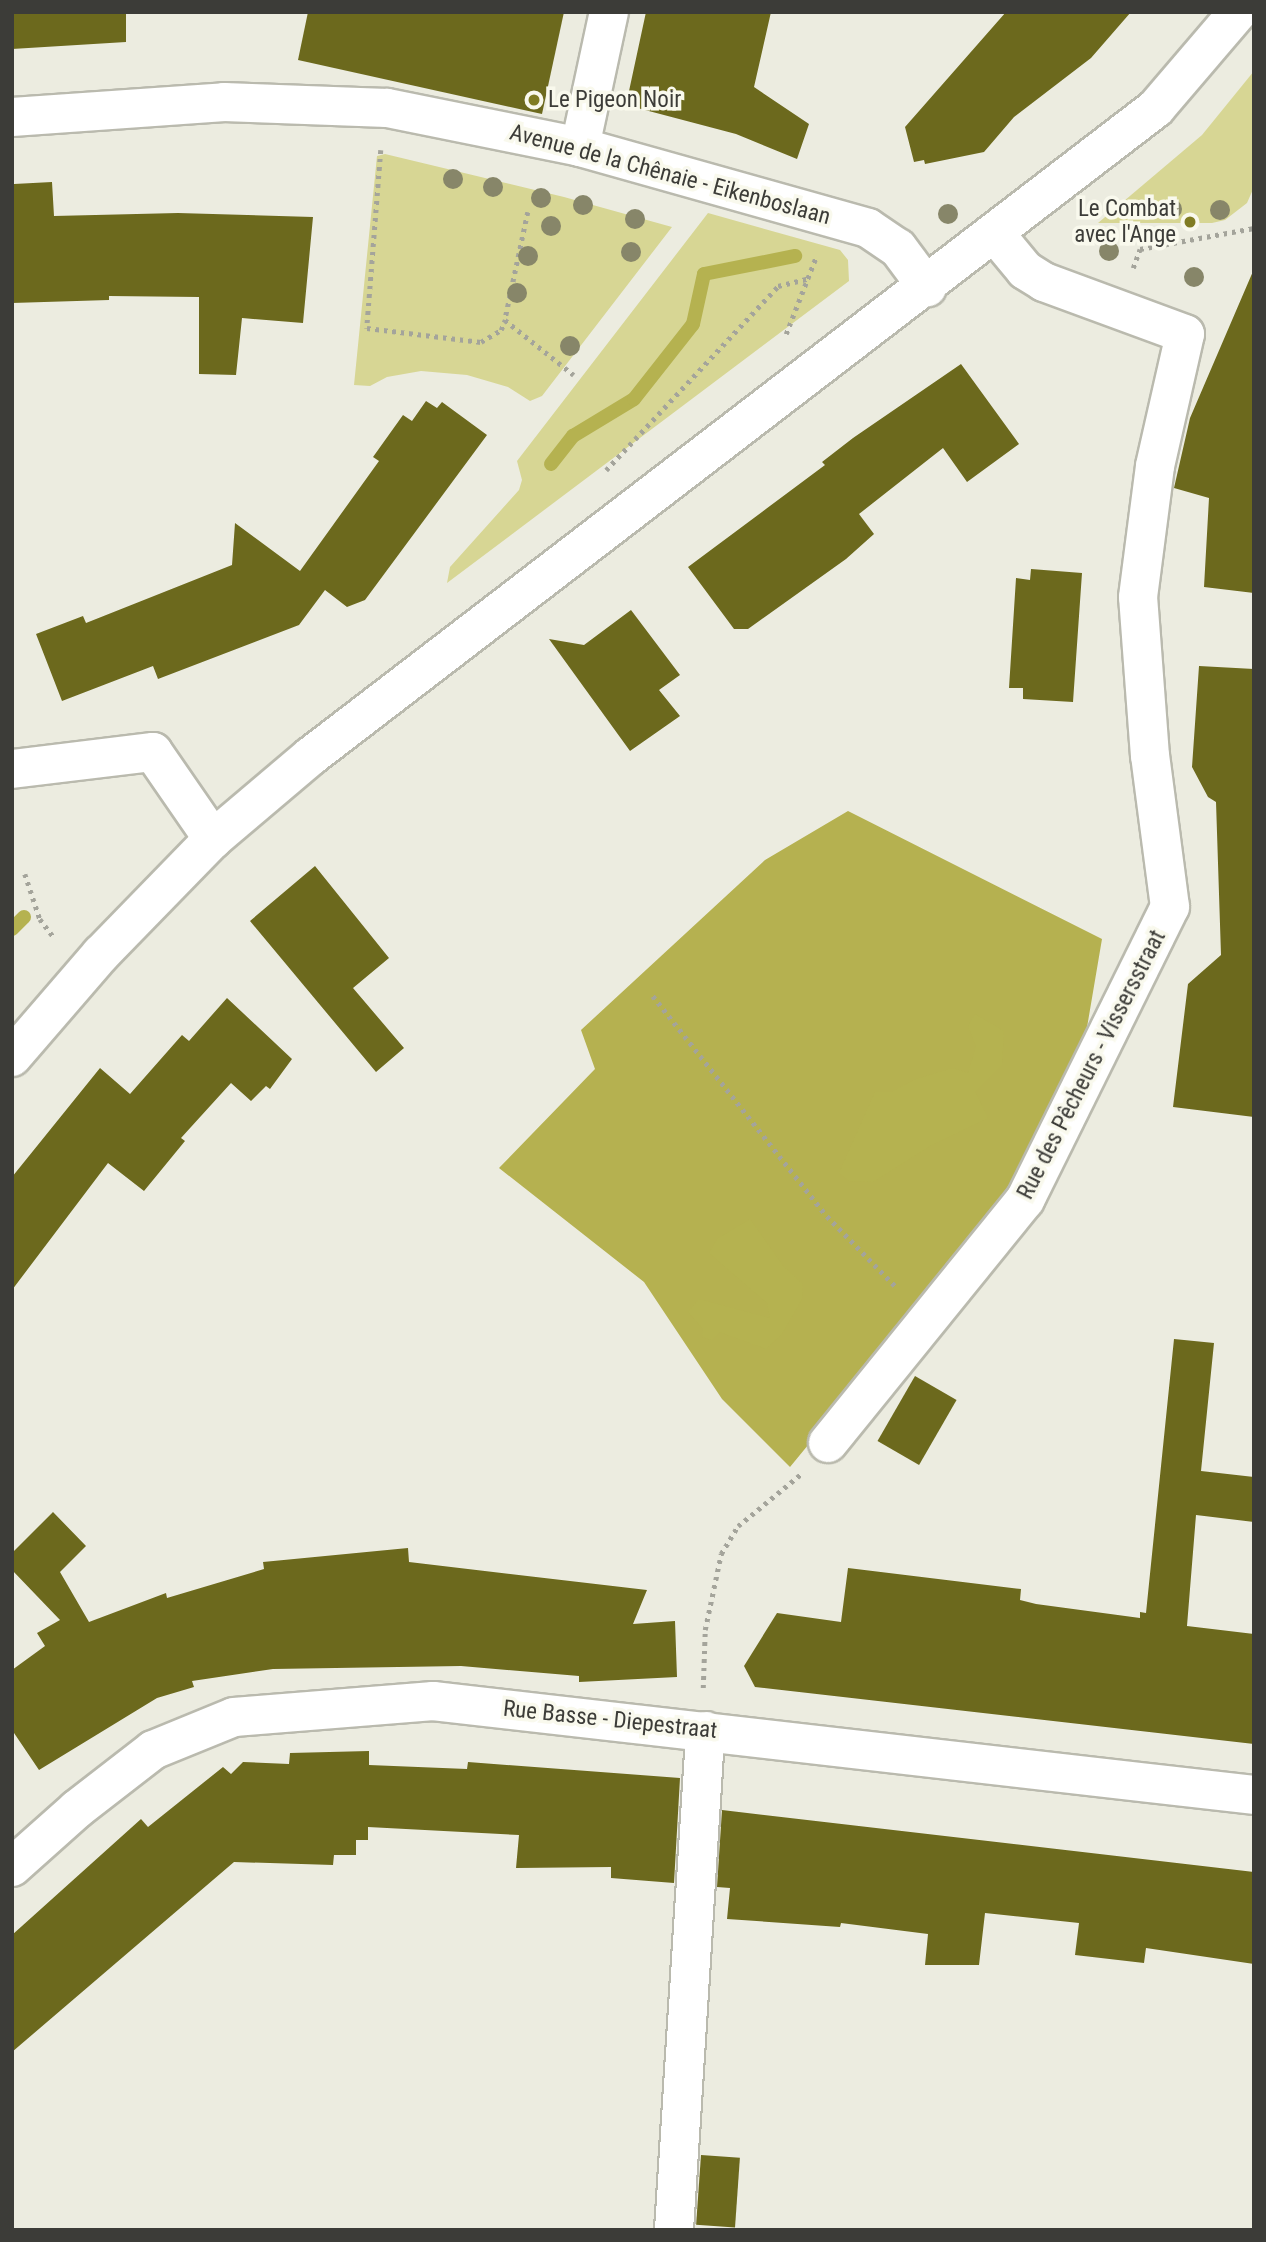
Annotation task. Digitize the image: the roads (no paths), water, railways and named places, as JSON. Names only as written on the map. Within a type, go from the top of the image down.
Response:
[{"type":"street","points":[[580,147],[609,12]]},
{"type":"street","points":[[12,1057],[101,954],[213,839],[310,756],[996,235],[1156,108],[1238,12]]},
{"type":"street","name":"Avenue de la Chênaie - Eikenboslaan","points":[[12,117],[224,102],[387,108],[580,147],[868,228],[898,248],[927,287]]},
{"type":"street","name":"Rue des Pêcheurs - Vissersstraat","points":[[828,1443],[1025,1199],[1170,907],[1150,756],[1138,597],[1155,466],[1185,334],[1044,282],[1024,270],[996,235]]},
{"type":"street","points":[[12,769],[153,752],[213,839]]},
{"type":"street","name":"Rue Basse - Diepestraat","points":[[12,1867],[77,1809],[153,1750],[234,1717],[433,1701],[1254,1795]]},
{"type":"street","points":[[674,2230],[705,1731]]},
{"type":"waterway","points":[[551,464],[573,436],[634,399],[693,324],[704,274],[795,256]]},
{"type":"waterway","points":[[12,929],[24,917]]},
{"type":"place","name":"Le Pigeon Noir","points":[[534,100]]},
{"type":"place","name":"Le Combat avec l'Ange","points":[[1190,222]]}]
